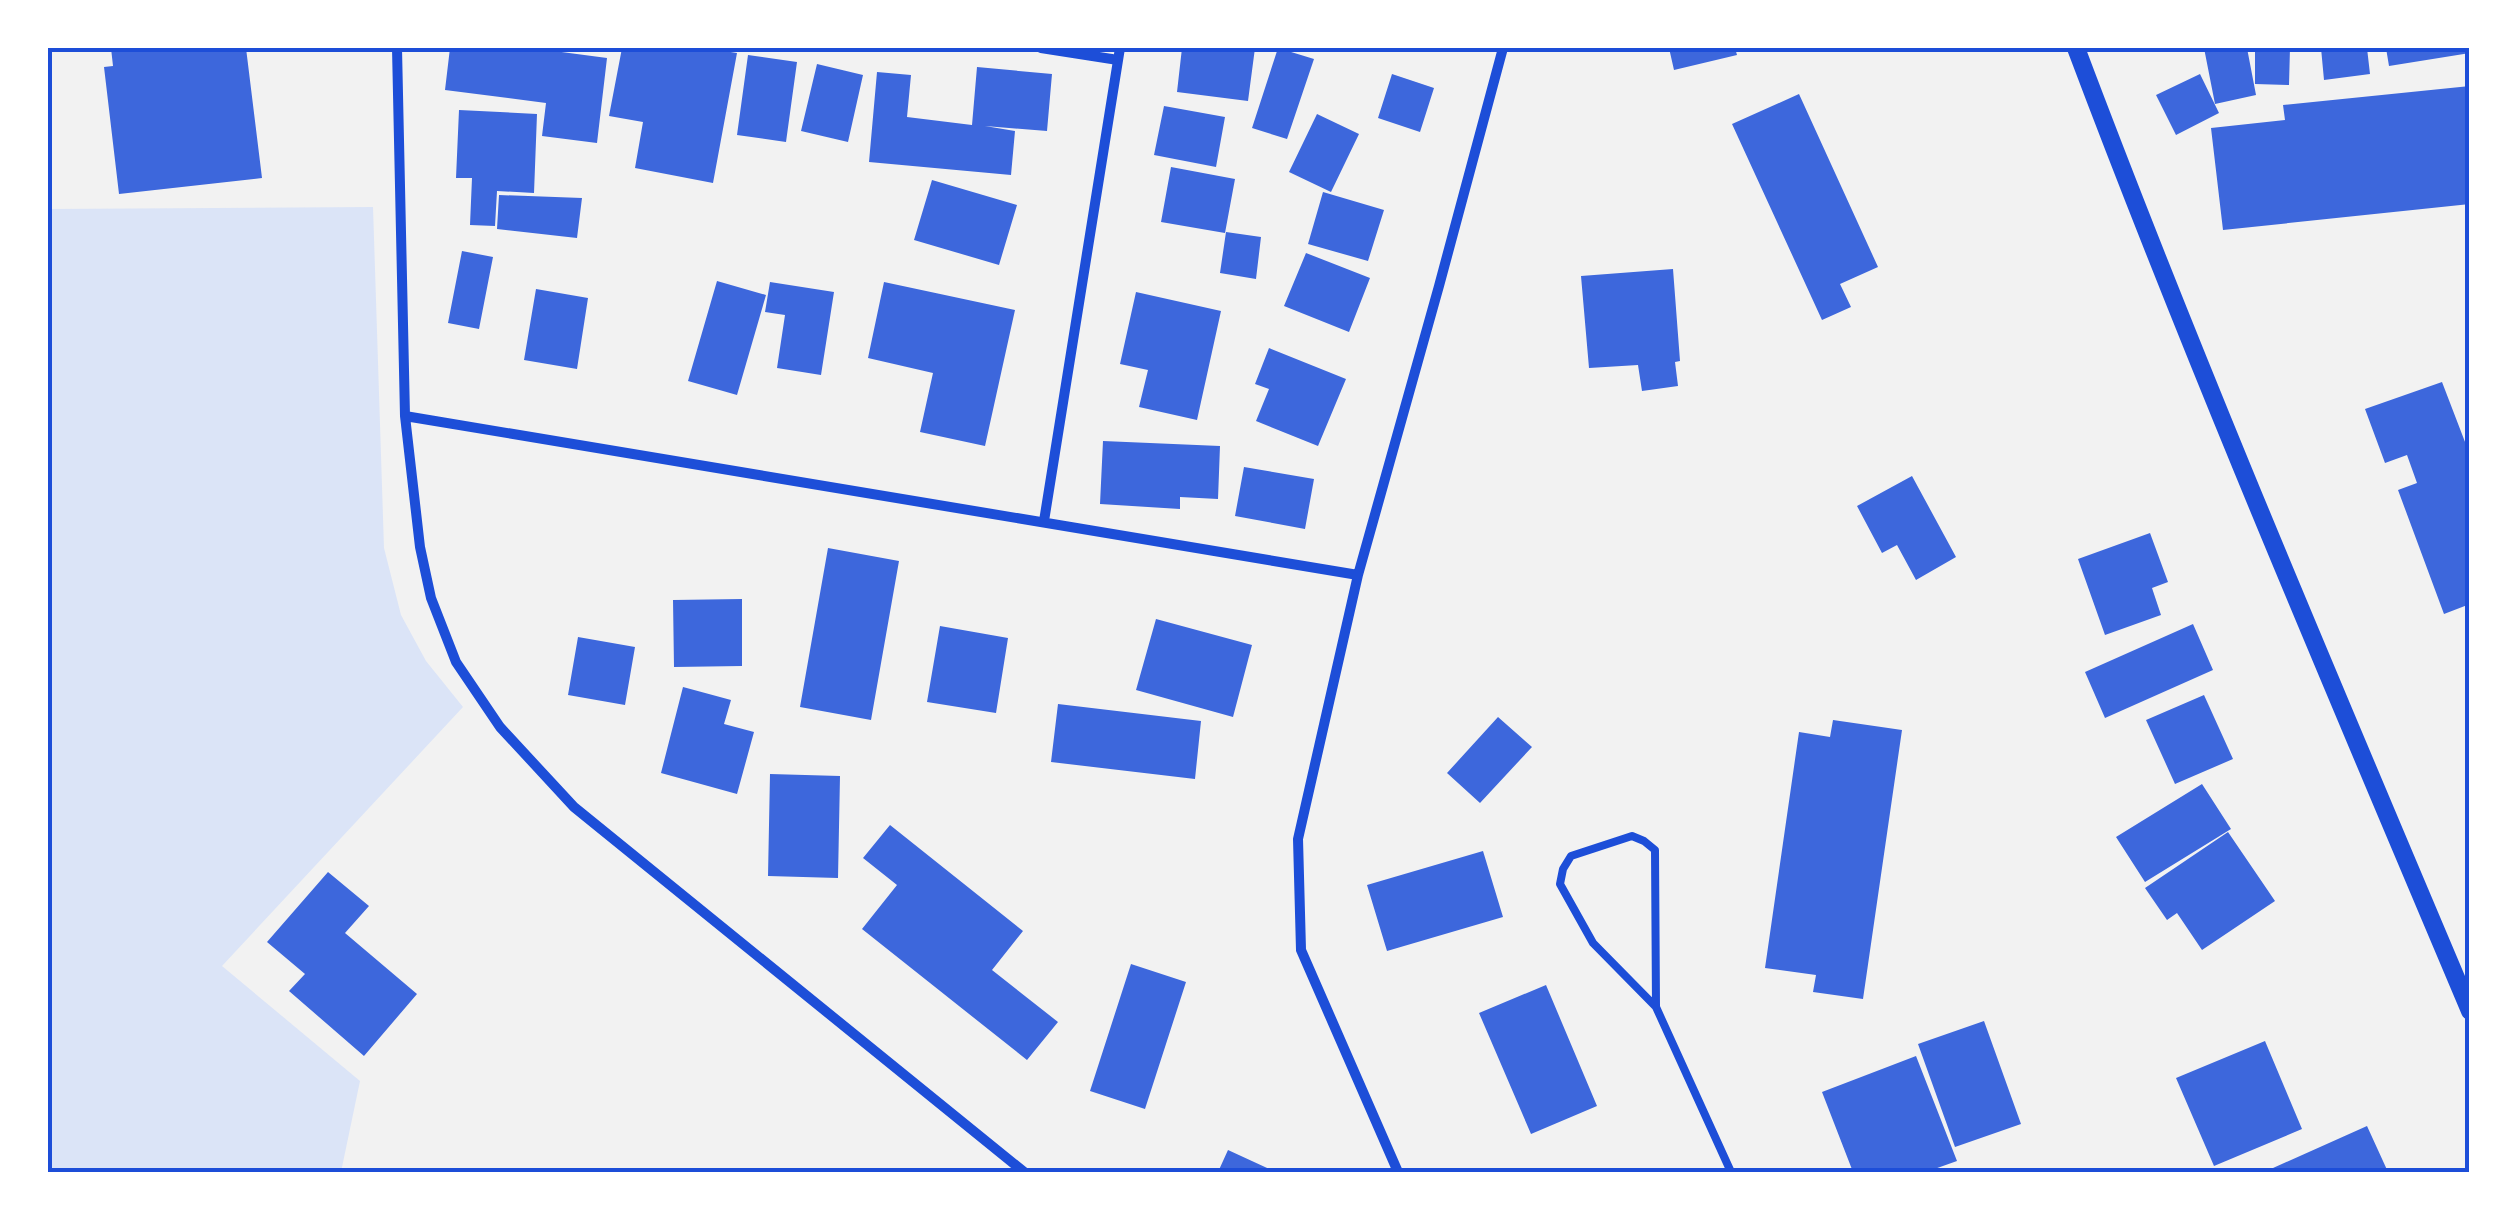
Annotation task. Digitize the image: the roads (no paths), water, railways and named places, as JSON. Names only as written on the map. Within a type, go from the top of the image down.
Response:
[{"type":"street","points":[[397,48],[405,416],[430,598],[456,662],[500,727],[574,808],[1024,1172]]},
{"type":"street","points":[[1041,48],[1118,60]]},
{"type":"street","points":[[1044,521],[1120,48]]},
{"type":"street","points":[[1398,1172],[1301,950],[1298,839],[1358,575],[1502,48]]},
{"type":"street","points":[[2076,48],[2263,522],[2470,1010]]},
{"type":"street","points":[[405,416],[1358,575]]},
{"type":"lane","points":[[1656,1007],[1655,850],[1632,836],[1571,856],[1560,884],[1593,943],[1656,1007],[1730,1172]]}]
